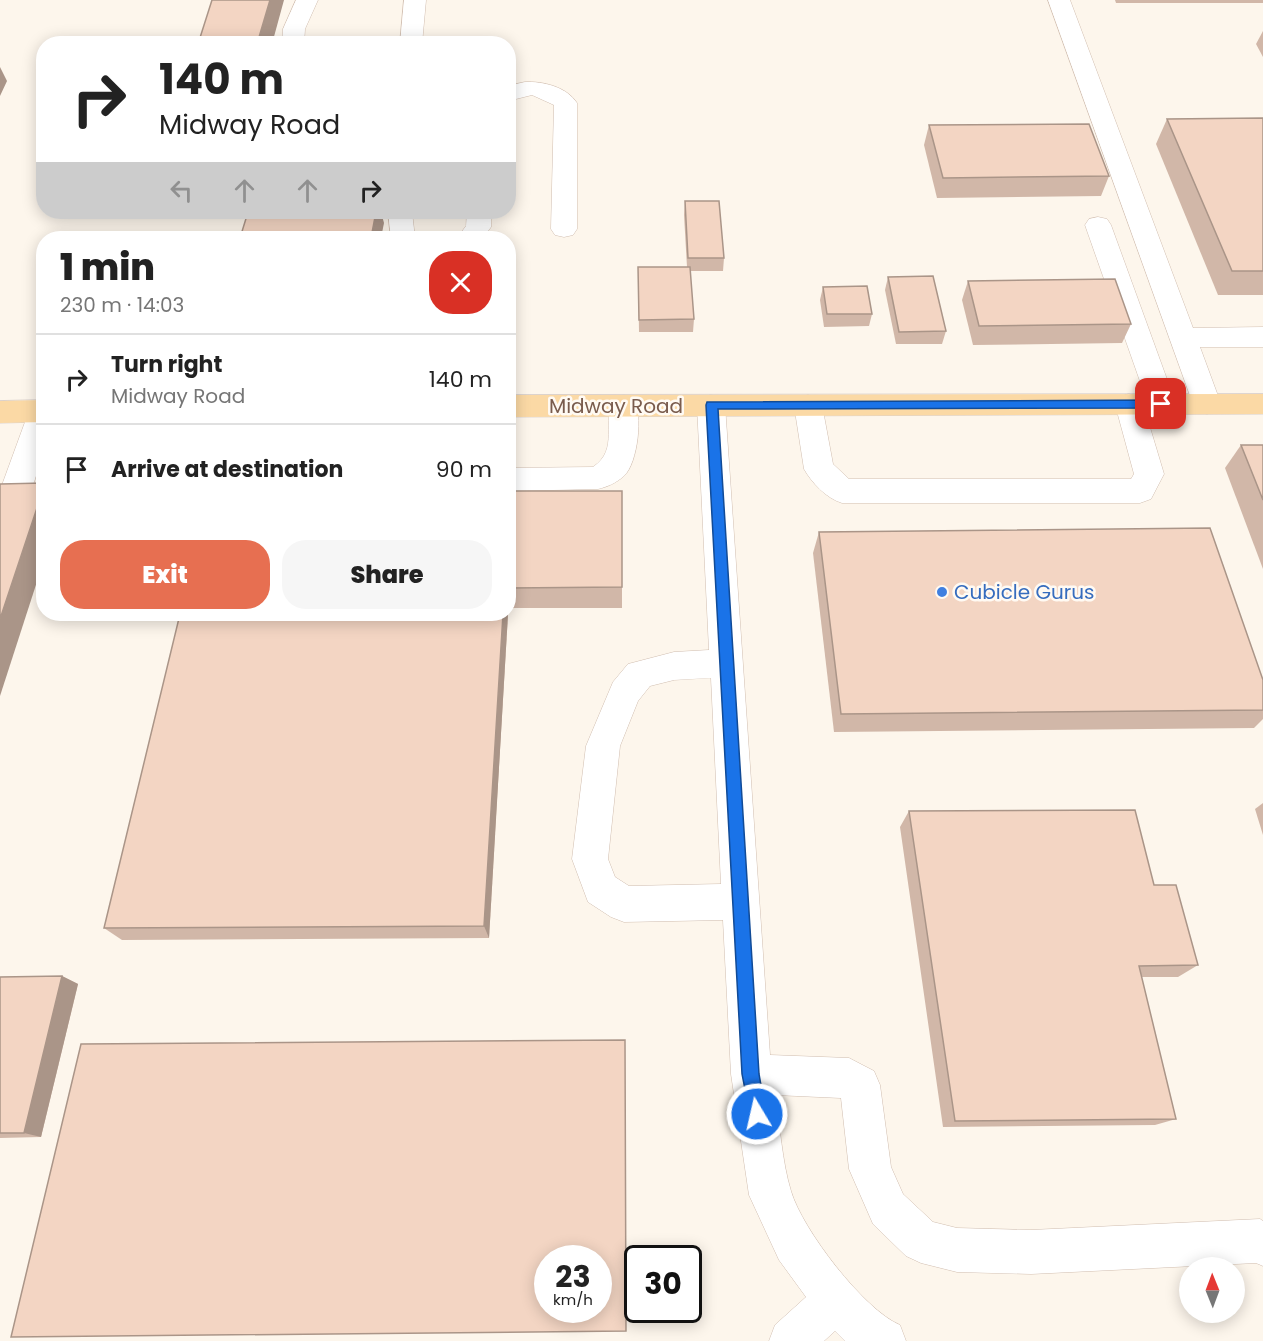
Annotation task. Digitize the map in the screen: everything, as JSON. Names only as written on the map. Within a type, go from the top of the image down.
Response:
[{"type":"main road","name":"Midway Road","points":[[516,406],[1263,404]]},
{"type":"main road","points":[[0,411],[36,411]]},
{"type":"street","points":[[294,36],[294,29],[308,0]]},
{"type":"street","points":[[412,36],[415,0]]},
{"type":"street","points":[[1059,0],[1207,404]]},
{"type":"street","points":[[516,90],[548,89],[566,103],[564,229]]},
{"type":"street","points":[[1098,225],[1161,404]]},
{"type":"street","points":[[1184,338],[1263,337]]},
{"type":"street","points":[[808,405],[819,469],[842,491],[1140,491],[1149,474],[1129,404]]},
{"type":"street","points":[[516,480],[598,478],[607,473],[615,467],[622,444],[624,405]]},
{"type":"street","points":[[711,405],[751,1074],[770,1195],[794,1245],[835,1300],[874,1338],[884,1341]]},
{"type":"street","points":[[36,427],[6,497],[36,497]]},
{"type":"street","points":[[726,663],[674,666],[640,674],[625,692],[603,746],[590,859],[601,889],[624,903],[740,902]]},
{"type":"street","points":[[751,1074],[849,1078],[860,1085],[870,1169],[888,1209],[921,1241],[957,1250],[1031,1252],[1260,1241],[1263,1244]]},
{"type":"street","points":[[791,1341],[835,1300]]},
{"type":"building","points":[[212,0],[270,0],[259,36],[201,36]]},
{"type":"building","points":[[1263,118],[1263,271],[1232,271],[1167,119]]},
{"type":"building","points":[[1089,124],[1109,176],[943,178],[929,125]]},
{"type":"building","points":[[685,201],[719,201],[724,258],[688,258]]},
{"type":"building","points":[[246,219],[375,219],[372,231],[242,231]]},
{"type":"building","points":[[638,267],[690,267],[694,319],[639,320]]},
{"type":"building","points":[[933,276],[946,331],[899,332],[888,277]]},
{"type":"building","points":[[1115,279],[1131,324],[979,326],[968,281]]},
{"type":"building","points":[[867,286],[872,314],[827,314],[823,287]]},
{"type":"building","points":[[1241,445],[1263,445],[1263,500]]},
{"type":"building","points":[[36,483],[36,511],[0,619],[0,484]]},
{"type":"building","points":[[516,491],[622,491],[622,587],[516,588]]},
{"type":"building","points":[[1210,528],[1263,680],[1263,710],[841,714],[819,532]]},
{"type":"building","points":[[178,621],[503,621],[484,926],[104,928]]},
{"type":"building","points":[[1135,810],[1154,885],[1176,885],[1198,965],[1139,966],[1176,1119],[955,1121],[909,811]]},
{"type":"building","points":[[62,976],[24,1133],[0,1133],[0,977]]},
{"type":"building","points":[[625,1040],[624,1323],[626,1323],[626,1331],[11,1337],[81,1044]]},
{"type":"place","name":"Cubicle Gurus","points":[[942,592]]},
{"type":"route","points":[[757,1114],[751,1074],[711,405],[1161,404]]}]
